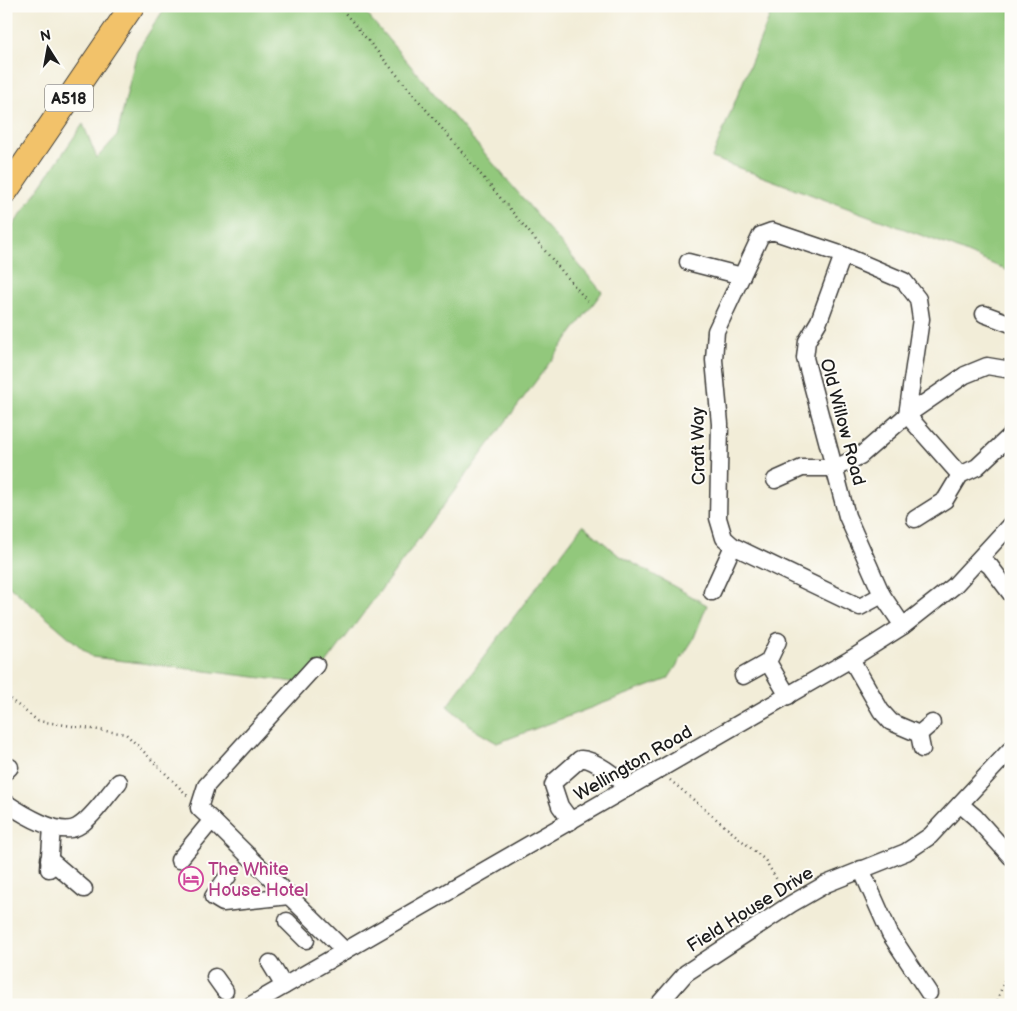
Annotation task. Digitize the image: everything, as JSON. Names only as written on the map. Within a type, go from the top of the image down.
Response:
[{"type":"highway","name":"A518","points":[[6,191],[132,6]]},
{"type":"street","name":"Craft Way","points":[[733,546],[724,538],[718,518],[720,424],[714,360],[716,331],[761,235],[772,231],[842,255]]},
{"type":"street","points":[[842,255],[904,281],[918,299],[921,319],[907,415],[960,475]]},
{"type":"street","name":"Old Willow Road","points":[[842,255],[819,321],[807,341],[805,358],[847,516],[882,596]]},
{"type":"street","points":[[688,262],[742,276]]},
{"type":"street","points":[[984,314],[1011,324]]},
{"type":"street","points":[[775,480],[802,468],[835,468],[860,456],[907,415],[965,375],[987,366],[1011,370]]},
{"type":"street","points":[[915,519],[945,500],[960,475],[977,467],[1011,435]]},
{"type":"street","name":"Wellington Road","points":[[251,1005],[661,770],[904,626],[954,586],[981,559],[1011,524]]},
{"type":"street","points":[[712,592],[733,546],[860,607],[882,596],[904,626]]},
{"type":"street","points":[[981,559],[990,566],[1011,594]]},
{"type":"street","points":[[742,676],[768,662],[778,641]]},
{"type":"street","points":[[851,659],[881,712],[891,722],[920,741],[932,723]]},
{"type":"street","points":[[768,662],[788,696]]},
{"type":"street","points":[[316,664],[206,786],[200,808],[345,951]]},
{"type":"street","name":"Field House Drive","points":[[658,1005],[686,973],[790,904],[826,884],[906,852],[930,836],[1011,749]]},
{"type":"street","points":[[571,821],[560,806],[553,785],[576,761],[583,758],[590,760],[620,779],[628,788]]},
{"type":"street","points":[[6,803],[29,818],[52,827],[75,829],[83,824],[119,782]]},
{"type":"street","points":[[960,804],[1011,857]]},
{"type":"street","points":[[179,860],[212,820]]},
{"type":"street","points":[[52,827],[49,864],[84,889]]},
{"type":"street","points":[[861,869],[890,934],[929,993]]},
{"type":"street","points":[[228,876],[213,897],[223,903],[289,896]]},
{"type":"street","points":[[288,921],[306,940]]},
{"type":"street","points":[[270,963],[284,986]]},
{"type":"street","points":[[215,977],[225,991]]},
{"type":"path","points":[[339,6],[588,302]]},
{"type":"path","points":[[6,696],[38,721],[126,734],[200,808]]},
{"type":"path","points":[[661,770],[765,860],[790,904]]},
{"type":"path","points":[[996,1005],[1011,959]]},
{"type":"green space","points":[[166,6],[360,6],[602,292],[311,684],[92,657],[6,583],[6,236],[83,124],[97,158],[117,136],[137,51]]},
{"type":"green space","points":[[774,6],[1011,6],[1011,272],[953,247],[712,158]]},
{"type":"green space","points":[[583,525],[617,554],[707,605],[693,640],[668,679],[497,743],[478,732],[447,706]]},
{"type":"place","name":"The White House Hotel","points":[[191,879]]}]
